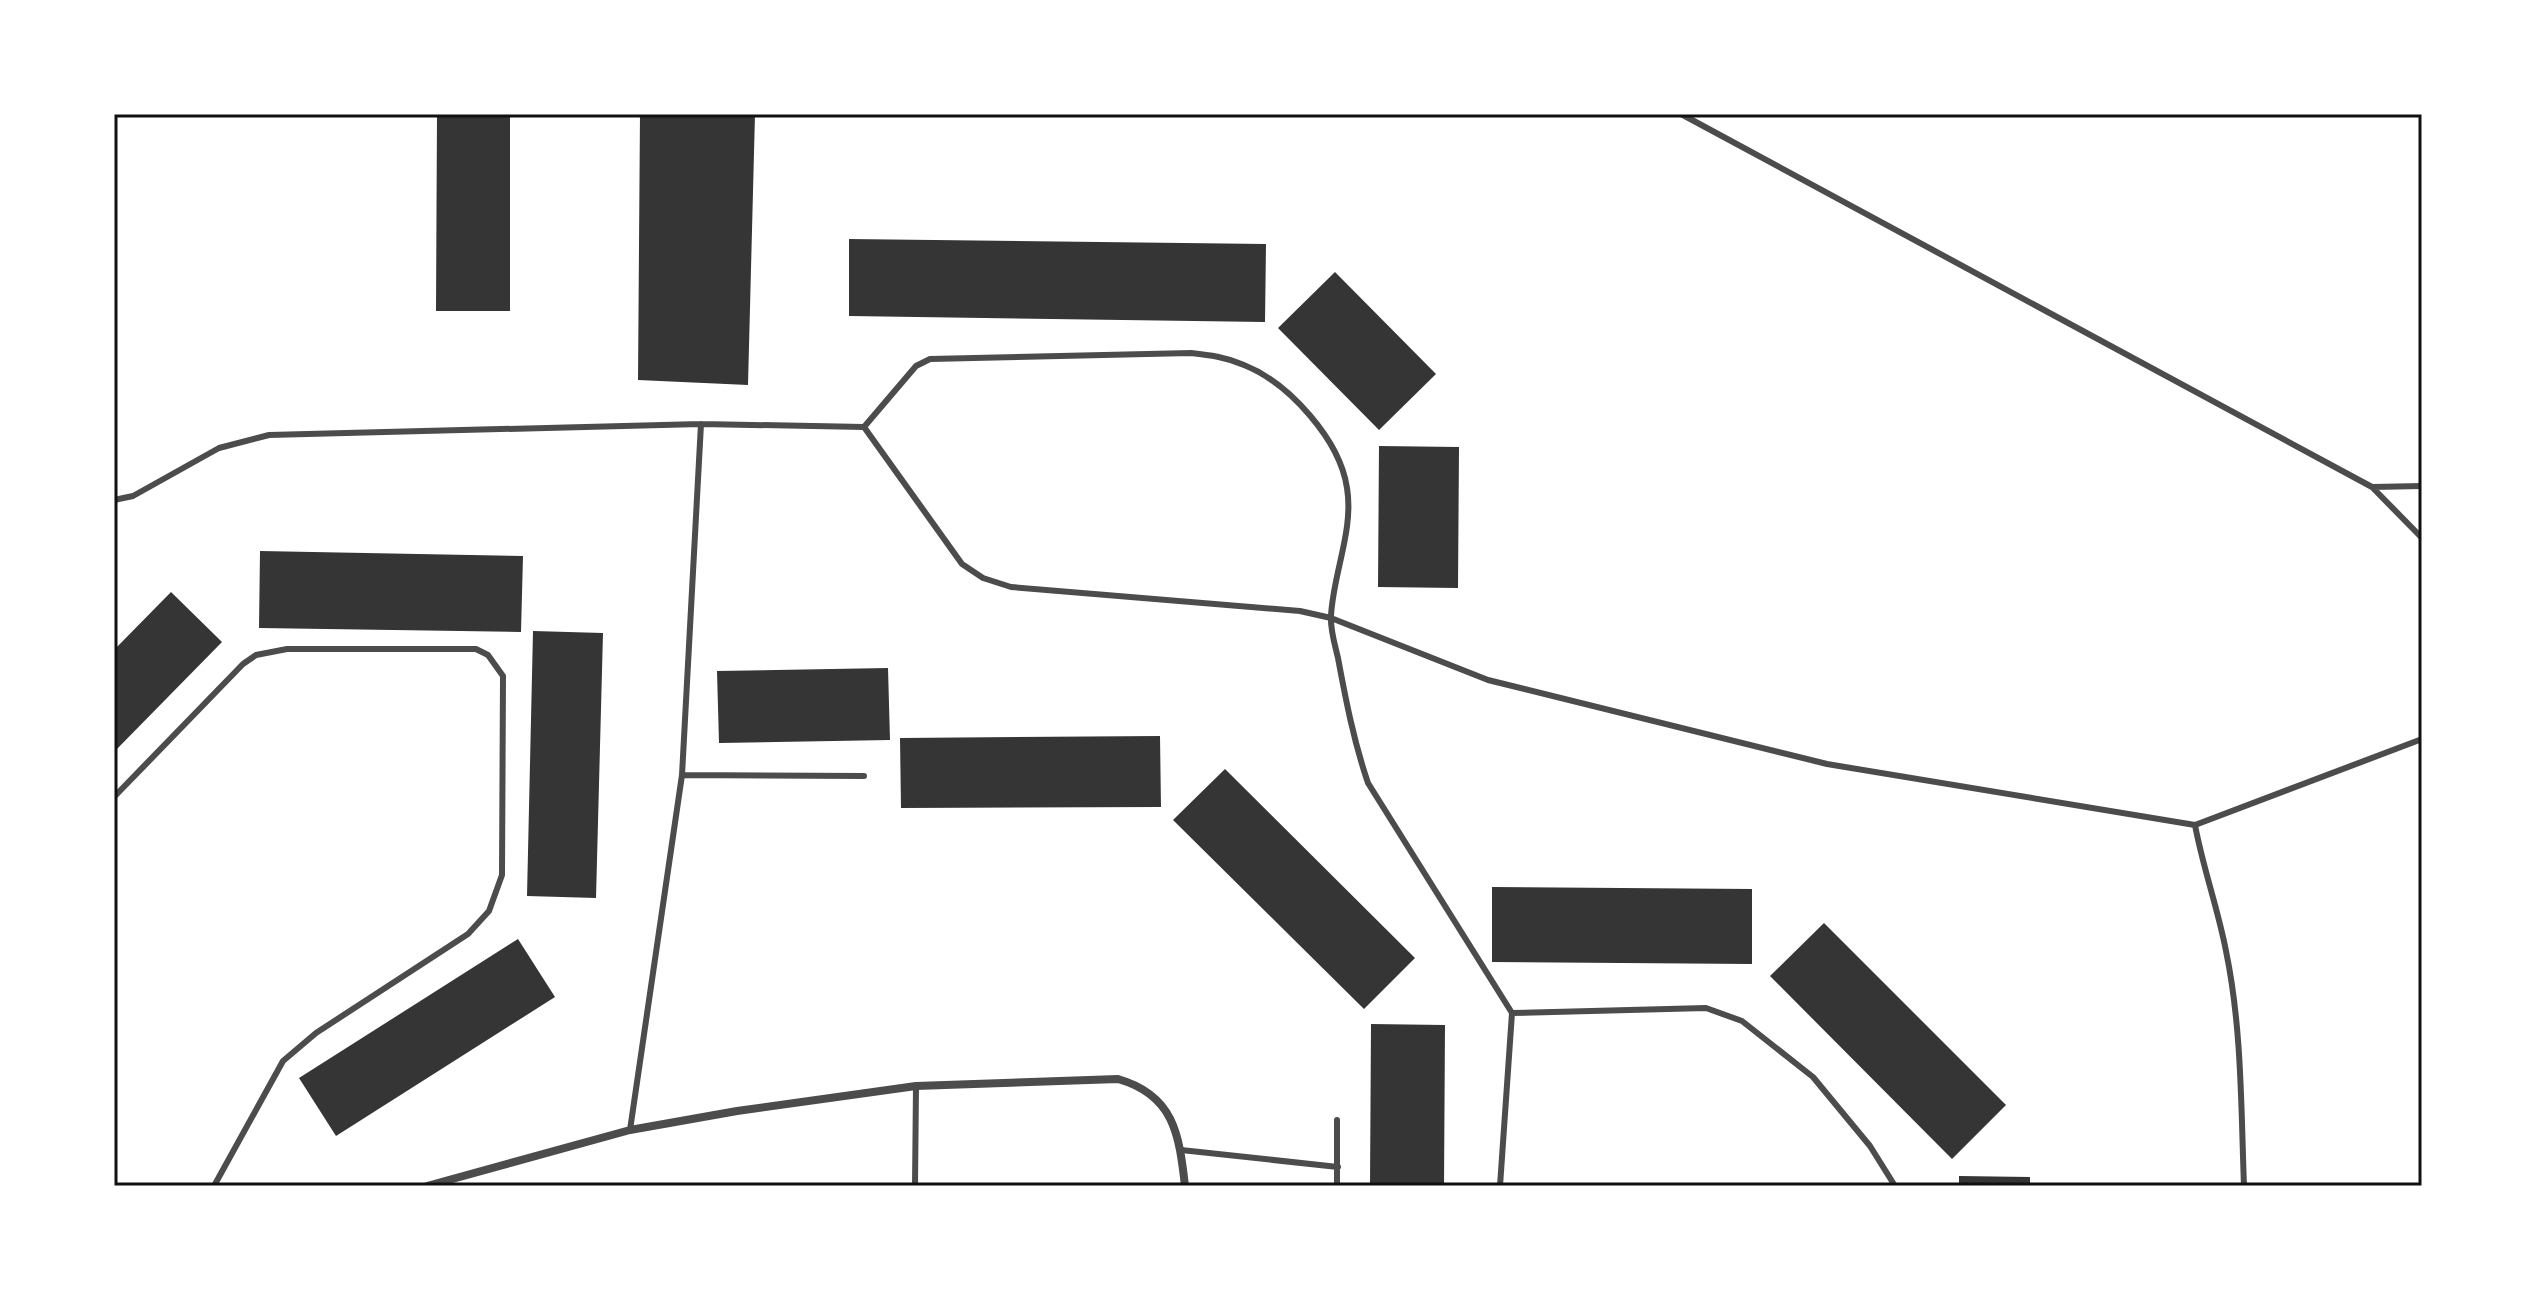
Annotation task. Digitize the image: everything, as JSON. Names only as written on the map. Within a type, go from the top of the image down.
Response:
[{"type":"street","points":[[427,1186],[630,1130],[916,1086],[1118,1079],[1142,1086],[1164,1106],[1181,1150],[1185,1186]]},
{"type":"lane","points":[[1681,114],[2372,487],[2422,538]]},
{"type":"lane","points":[[864,427],[916,366],[930,359],[1191,353],[1221,356],[1248,366],[1279,387],[1307,415],[1339,462],[1347,489],[1347,517],[1331,618],[1350,723],[1368,783],[1512,1013],[1500,1186]]},
{"type":"lane","points":[[630,1130],[682,775],[701,424]]},
{"type":"lane","points":[[114,500],[133,496],[219,448],[269,435],[701,424],[864,427]]},
{"type":"lane","points":[[864,427],[962,564],[983,578],[1011,587],[1300,611],[1331,618],[1488,680],[1827,764],[2195,825],[2422,739]]},
{"type":"lane","points":[[2372,487],[2422,486]]},
{"type":"lane","points":[[114,797],[243,664],[271,651],[476,649],[488,655],[503,676],[502,875],[496,899],[468,934],[316,1033],[283,1061],[214,1186]]},
{"type":"lane","points":[[682,775],[864,776]]},
{"type":"lane","points":[[2195,825],[2204,877],[2226,952],[2240,1066],[2244,1186]]},
{"type":"lane","points":[[1512,1013],[1706,1008],[1742,1021],[1813,1077],[1870,1146],[1895,1186]]},
{"type":"lane","points":[[915,1186],[916,1086]]},
{"type":"lane","points":[[1337,1120],[1337,1186]]},
{"type":"lane","points":[[1181,1150],[1338,1167]]},
{"type":"building","points":[[437,114],[510,114],[510,311],[436,311]]},
{"type":"building","points":[[640,114],[755,114],[748,385],[638,380]]},
{"type":"building","points":[[849,239],[1266,244],[1265,322],[849,316]]},
{"type":"building","points":[[1335,272],[1436,374],[1379,430],[1278,328]]},
{"type":"building","points":[[1379,446],[1459,447],[1458,588],[1378,587]]},
{"type":"building","points":[[260,551],[523,556],[521,632],[259,628]]},
{"type":"building","points":[[171,592],[222,642],[114,752],[114,650]]},
{"type":"building","points":[[533,631],[603,633],[596,898],[527,896]]},
{"type":"building","points":[[888,668],[890,740],[719,743],[717,671]]},
{"type":"building","points":[[1160,736],[1161,807],[901,808],[900,738]]},
{"type":"building","points":[[1225,769],[1415,958],[1364,1009],[1173,820]]},
{"type":"building","points":[[1492,887],[1752,889],[1752,964],[1492,962]]},
{"type":"building","points":[[1824,923],[2006,1105],[1952,1159],[1770,976]]},
{"type":"building","points":[[518,939],[555,997],[336,1136],[299,1078]]},
{"type":"building","points":[[1371,1024],[1445,1025],[1444,1186],[1370,1186]]},
{"type":"building","points":[[1959,1176],[2030,1177],[2030,1186],[1959,1186]]}]
